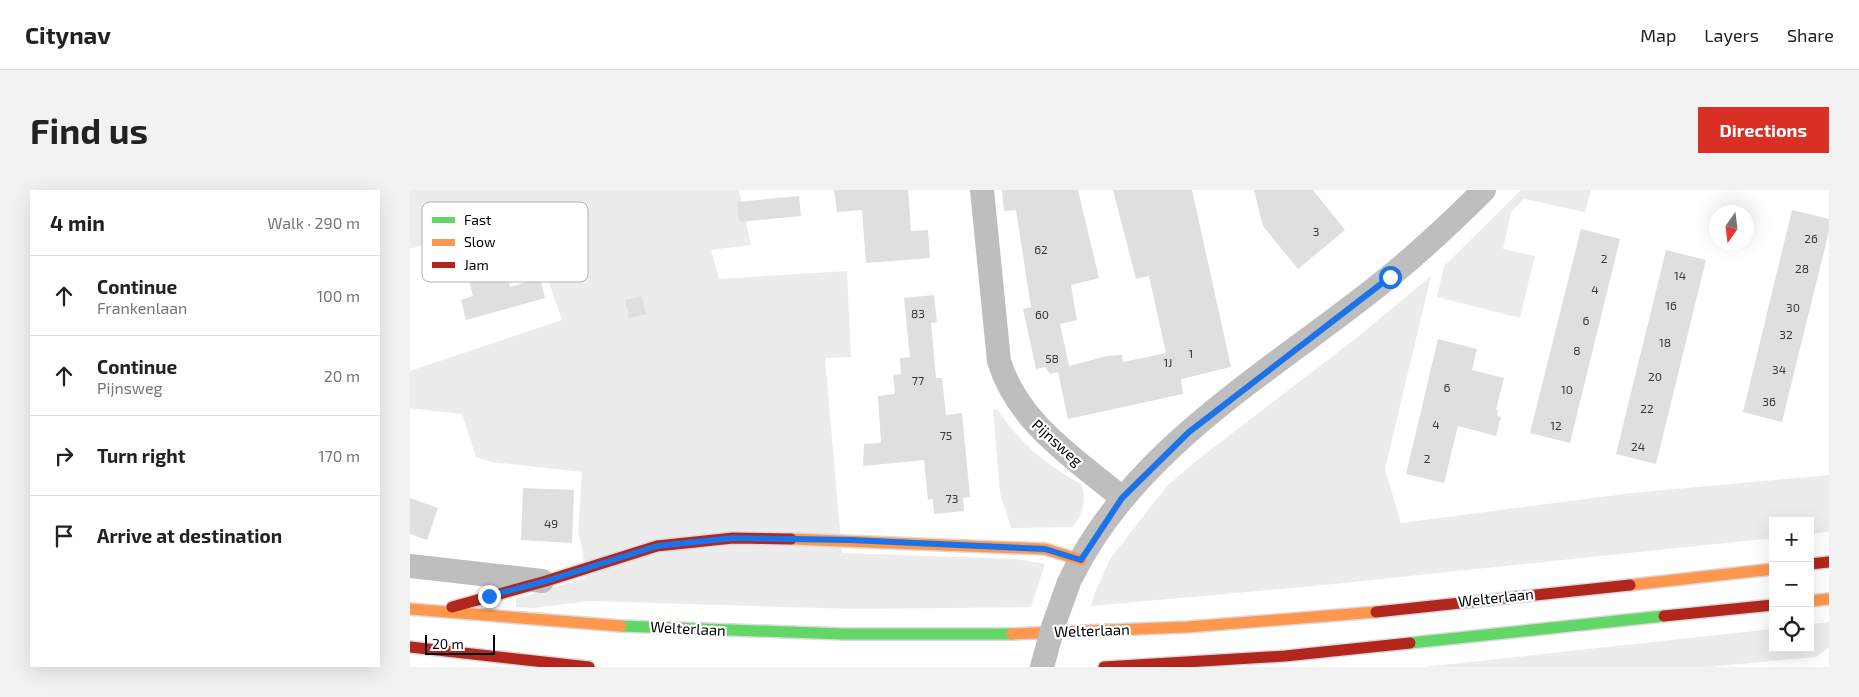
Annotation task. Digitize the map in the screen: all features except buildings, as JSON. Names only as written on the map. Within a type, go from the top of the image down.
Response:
[{"type":"main road","points":[[436,612],[546,581],[657,546],[733,538],[850,540],[1045,549],[1081,560]]},
{"type":"main road","points":[[1814,564],[1829,562]]},
{"type":"main road","name":"Welterlaan","points":[[410,609],[615,626],[751,632],[959,635],[1104,631],[1321,617],[1769,568]]},
{"type":"main road","points":[[1814,601],[1829,599]]},
{"type":"main road","points":[[1104,667],[1285,656],[1769,605]]},
{"type":"main road","points":[[410,647],[589,667]]},
{"type":"street","name":"Pijnsweg","points":[[982,190],[999,361],[1005,380],[1016,400],[1043,433],[1122,498]]},
{"type":"street","points":[[1042,667],[1060,604],[1069,582],[1081,560],[1122,498],[1189,432],[1390,277],[1484,190]]},
{"type":"street","points":[[410,566],[546,581]]},
{"type":"shaded area","points":[[410,190],[739,190],[751,245],[711,250],[719,279],[847,271],[851,357],[825,358],[842,553],[1016,559],[1045,564],[1031,607],[855,609],[588,601],[534,608],[516,607],[516,599],[585,578],[582,545],[578,533],[582,472],[491,462],[476,457],[462,414],[410,408],[410,371],[562,320],[549,282],[588,282],[588,202],[422,202],[422,245],[410,249]]},
{"type":"shaded area","points":[[1521,190],[1591,190],[1585,212],[1524,199],[1511,212],[1503,249],[1535,256],[1520,318],[1437,297],[1444,266]]},
{"type":"shaded area","points":[[1431,276],[1385,469],[1401,523],[1632,493],[1829,475],[1829,532],[1814,534],[1814,517],[1769,517],[1769,538],[1324,585],[1091,606],[1110,559],[1167,486],[1196,461],[1355,339]]},
{"type":"shaded area","points":[[997,409],[1034,452],[1081,484],[1084,496],[1083,507],[1072,527],[1011,528],[1000,493],[993,410]]},
{"type":"shaded area","points":[[1829,622],[1829,647],[1816,657],[1709,667],[1424,667],[1769,629],[1769,652],[1814,652],[1814,624]]},
{"type":"traffic: fast","points":[[1410,643],[1664,616]]},
{"type":"traffic: fast","points":[[621,626],[843,634],[1012,634]]},
{"type":"traffic: slow","points":[[791,539],[1045,549],[1081,560]]},
{"type":"traffic: slow","points":[[1630,585],[1769,569]]},
{"type":"traffic: slow","points":[[1814,601],[1829,599]]},
{"type":"traffic: slow","points":[[410,609],[621,626]]},
{"type":"traffic: slow","points":[[1012,634],[1187,627],[1376,612]]},
{"type":"traffic: jam","points":[[452,607],[546,581],[657,546],[733,538],[791,539]]},
{"type":"traffic: jam","points":[[1814,564],[1829,562]]},
{"type":"traffic: jam","points":[[1376,612],[1630,585]]},
{"type":"traffic: jam","points":[[1664,616],[1769,605]]},
{"type":"traffic: jam","points":[[1104,667],[1285,656],[1410,643]]},
{"type":"traffic: jam","points":[[410,647],[589,667]]},
{"type":"route","points":[[489,596],[546,581],[627,554],[657,546],[698,540],[733,538],[850,540],[1045,549],[1081,560],[1122,498],[1154,464],[1189,432],[1390,277]]}]
